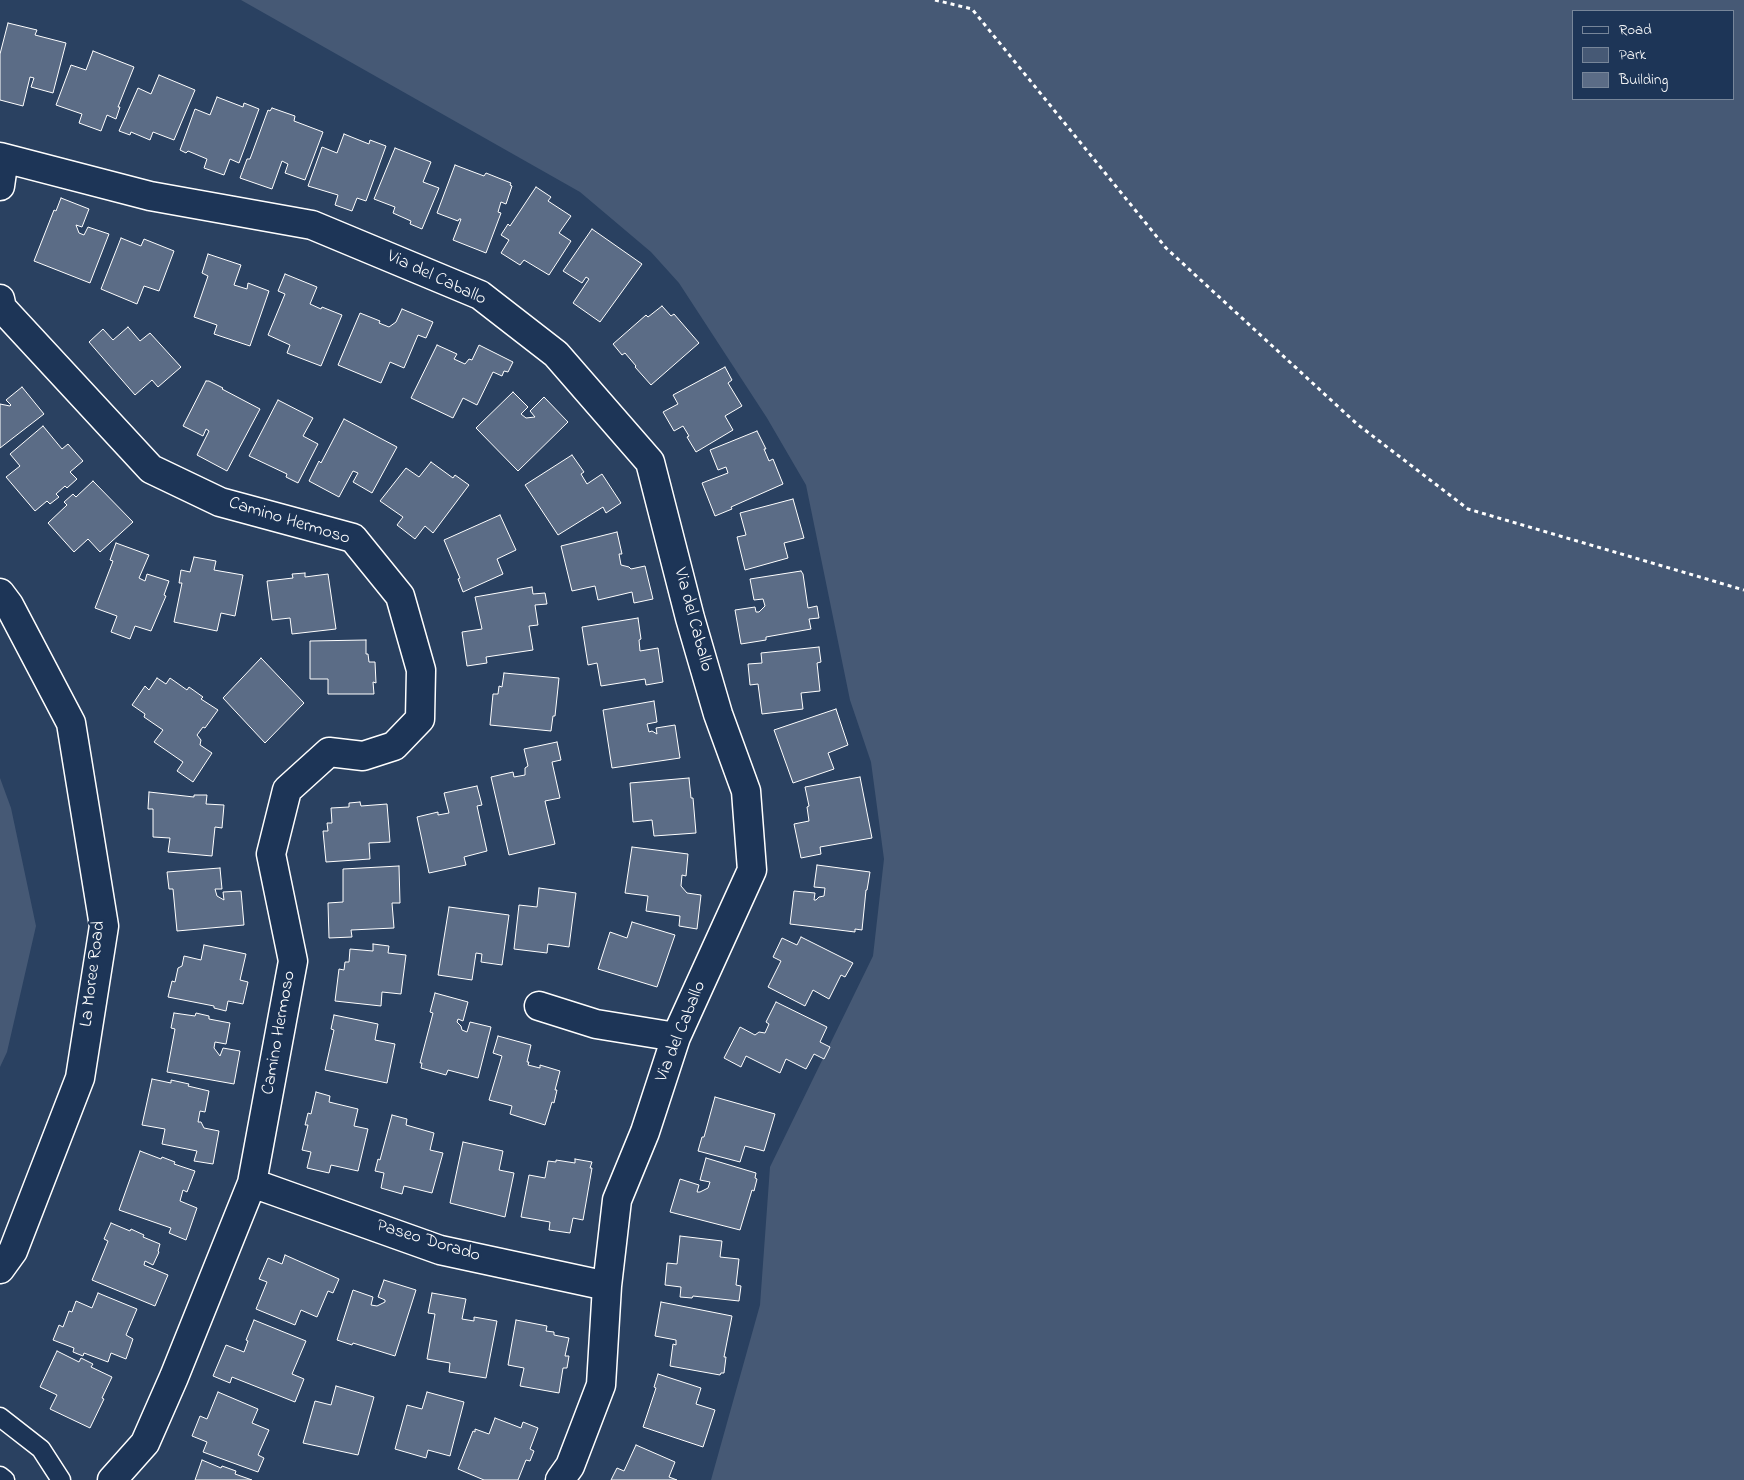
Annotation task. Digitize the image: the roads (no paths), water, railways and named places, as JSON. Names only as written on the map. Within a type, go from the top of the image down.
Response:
[{"type":"street","points":[[0,186],[2,158]]},
{"type":"street","name":"Via del Caballo","points":[[2,158],[150,196],[312,225],[480,295],[556,354],[650,462],[692,627],[718,714],[746,791],[752,870],[676,1037],[646,1132],[617,1200],[607,1286],[601,1385],[570,1466],[560,1480]]},
{"type":"street","name":"Camino Hermoso","points":[[0,299],[2,308],[151,469],[220,502],[353,538],[400,596],[421,670],[420,719],[394,746],[363,756],[329,752],[287,790],[272,854],[293,961],[252,1183],[174,1377],[145,1443],[112,1480]]},
{"type":"street","name":"La Moree Road","points":[[0,593],[10,605],[71,723],[104,926],[80,1078],[13,1251],[0,1269]]},
{"type":"street","points":[[539,1006],[596,1024],[676,1037]]},
{"type":"street","name":"Paseo Dorado","points":[[252,1183],[440,1250],[607,1286]]},
{"type":"lane","points":[[0,1417],[41,1449],[61,1480]]},
{"type":"lane","points":[[0,1476],[5,1480]]}]
